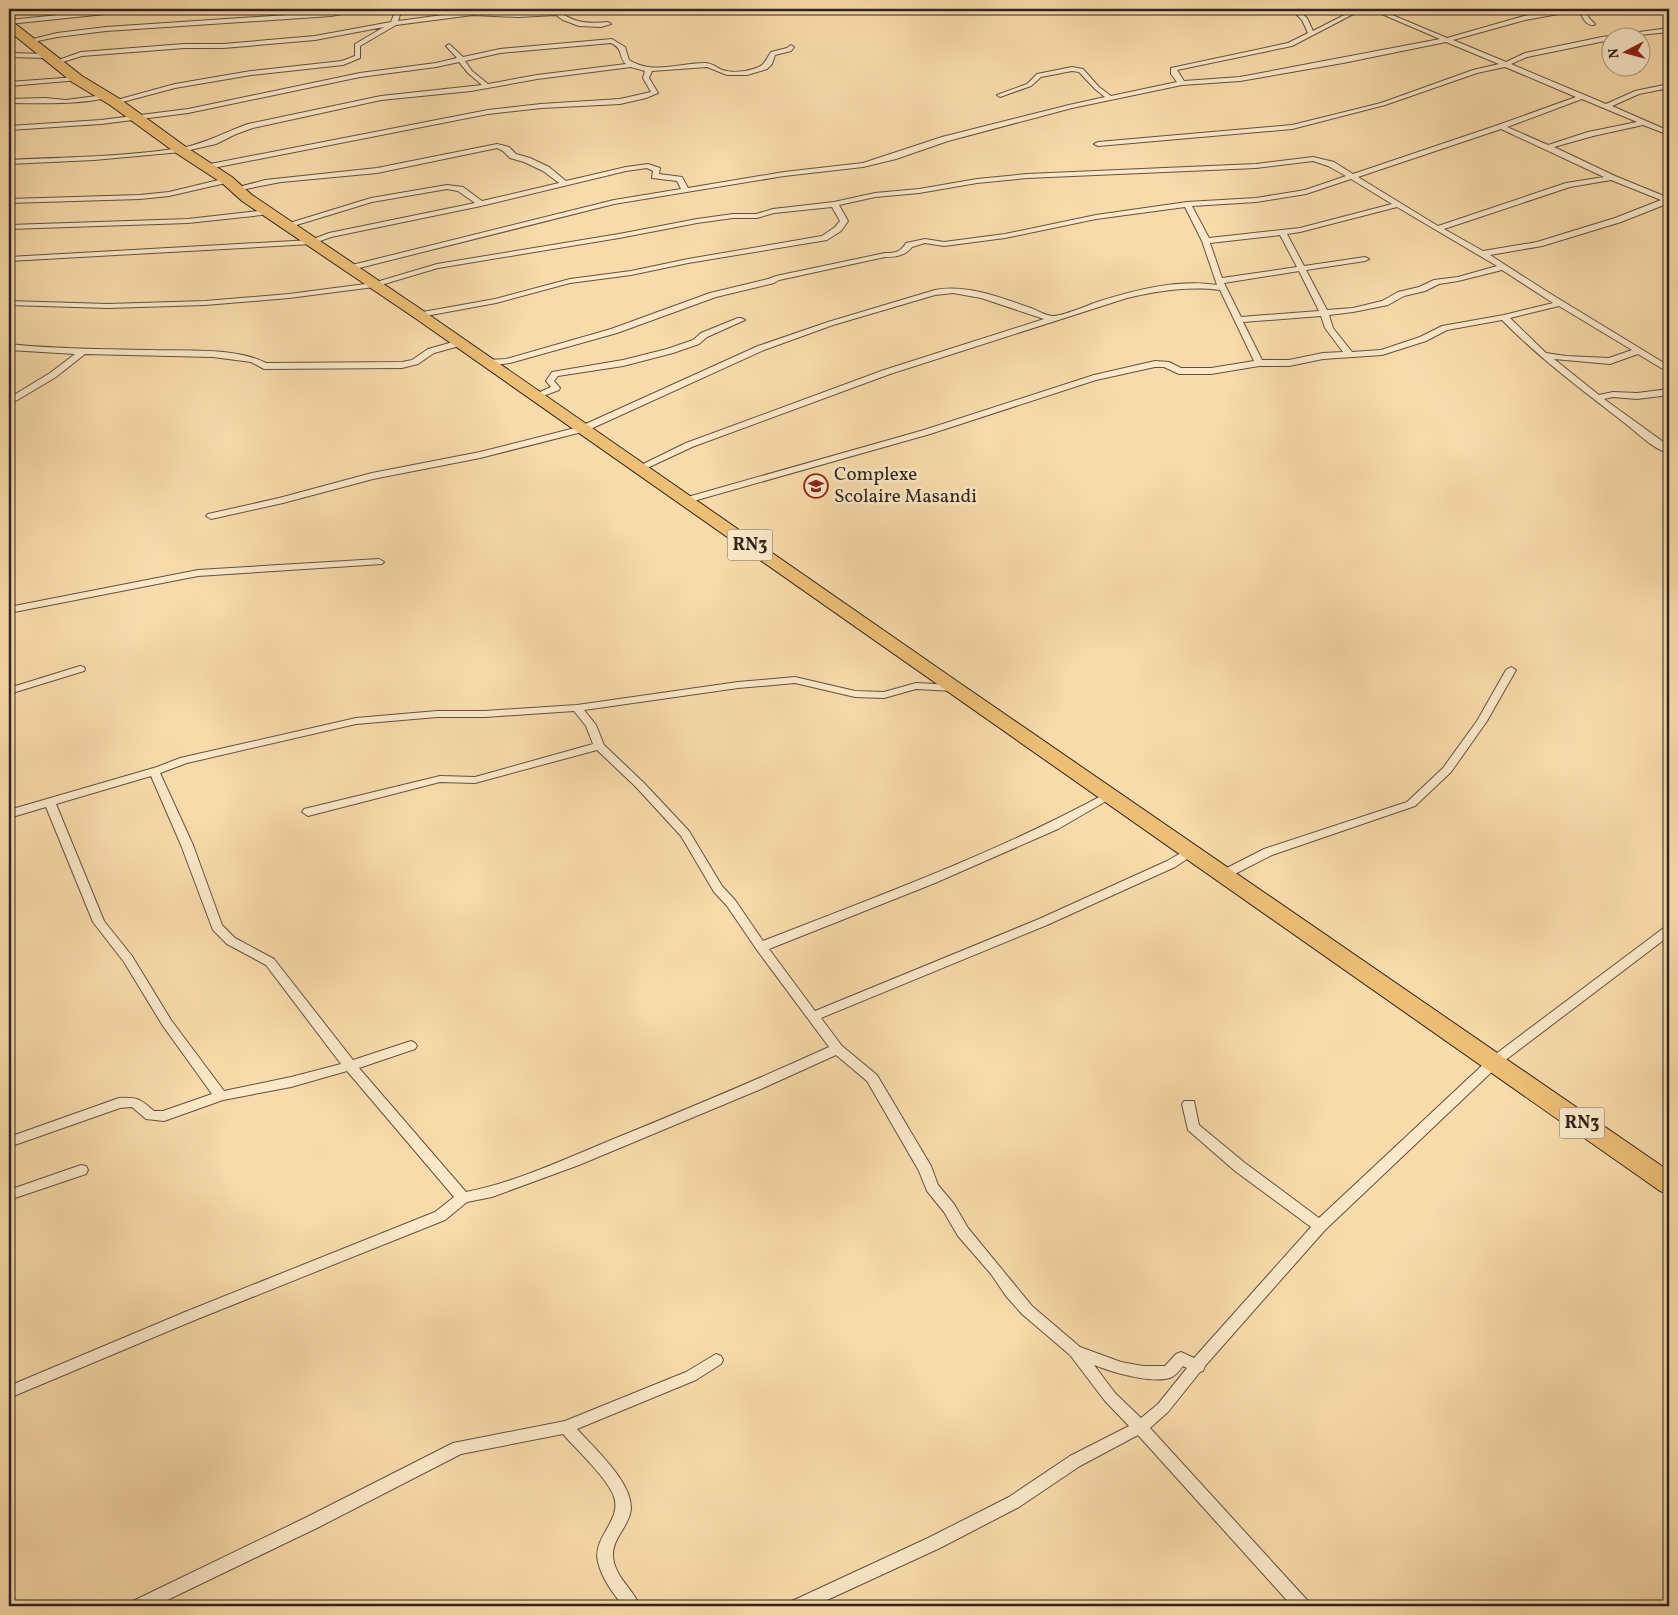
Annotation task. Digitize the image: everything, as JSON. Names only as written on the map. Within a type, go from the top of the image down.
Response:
[{"type":"highway","name":"RN3","points":[[9,24],[77,79],[138,118],[181,150],[208,167],[261,211],[298,237],[351,268],[460,343],[499,365],[535,396],[582,429],[687,500],[1223,876],[1669,1184]]},
{"type":"street","points":[[9,24],[134,9]]},
{"type":"street","points":[[28,41],[44,36],[106,29],[331,14],[364,9]]},
{"type":"street","points":[[9,101],[45,100],[66,102],[109,99],[251,73],[343,64],[358,57],[357,45],[394,24],[399,9]]},
{"type":"street","points":[[1294,9],[1305,19],[1311,34]]},
{"type":"street","points":[[1182,83],[1174,74],[1173,69],[1290,45],[1360,9]]},
{"type":"street","points":[[1373,9],[1669,133]]},
{"type":"street","points":[[351,268],[614,202],[784,174],[863,165],[893,158],[945,139],[1109,97],[1182,83],[1226,81],[1262,76],[1446,39],[1524,18],[1575,9]]},
{"type":"street","points":[[1582,9],[1586,18],[1592,24]]},
{"type":"street","points":[[9,55],[52,59],[81,54],[184,46],[223,46],[315,38],[472,13],[492,12],[518,15],[556,11],[566,19],[589,26],[608,24]]},
{"type":"street","points":[[1098,144],[1292,127],[1383,104],[1475,71],[1505,65],[1525,56],[1602,38],[1669,30]]},
{"type":"street","points":[[9,128],[138,118],[188,111],[360,75],[436,65],[486,53],[524,48],[612,41],[619,44],[625,52],[626,61],[631,65]]},
{"type":"street","points":[[449,46],[470,72],[487,86]]},
{"type":"street","points":[[9,162],[94,158],[181,150],[213,142],[251,126],[381,98],[487,86],[537,77],[631,65],[649,69],[707,64],[726,73],[750,71],[763,69],[769,64],[773,53],[788,50],[791,47]]},
{"type":"street","points":[[208,167],[488,112],[646,97],[655,93],[646,78],[649,69]]},
{"type":"street","points":[[1000,95],[1029,85],[1039,75],[1072,69],[1081,70],[1097,88],[1109,97]]},
{"type":"street","points":[[9,84],[77,79]]},
{"type":"street","points":[[1607,106],[1637,92],[1669,86]]},
{"type":"street","points":[[499,365],[543,350],[614,331],[712,295],[797,272],[885,255],[895,255],[905,252],[909,245],[925,242],[944,244],[1005,236],[1059,223],[1187,204],[1269,198],[1306,192],[1582,98]]},
{"type":"street","points":[[1548,147],[1591,134],[1642,123]]},
{"type":"street","points":[[1501,127],[1612,178],[1669,200]]},
{"type":"street","points":[[9,200],[140,197],[259,182],[336,176],[391,169],[497,146],[506,149],[513,156],[546,168],[564,183]]},
{"type":"street","points":[[9,303],[108,306],[205,303],[289,296],[374,285],[437,266],[619,236],[639,231],[733,216],[757,216],[773,211],[834,204],[875,195],[903,193],[977,181],[1027,176],[1232,167],[1313,159],[1328,162],[1471,249],[1487,256],[1669,369]]},
{"type":"street","points":[[9,259],[83,256],[329,234],[481,204],[626,168],[648,166],[657,170],[655,176],[679,179],[685,190]]},
{"type":"street","points":[[1439,228],[1569,185],[1612,178]]},
{"type":"street","points":[[298,237],[371,200],[447,187],[460,189],[471,195],[481,204]]},
{"type":"street","points":[[1487,256],[1486,253],[1488,251],[1539,244],[1618,220],[1669,200]]},
{"type":"street","points":[[420,315],[496,301],[570,281],[631,274],[688,261],[824,238],[838,229],[844,221],[834,204]]},
{"type":"street","points":[[1187,204],[1206,241],[1221,284],[1237,320],[1259,363]]},
{"type":"street","points":[[1206,241],[1321,225],[1398,205]]},
{"type":"street","points":[[9,226],[188,221],[261,211]]},
{"type":"street","points":[[1282,231],[1325,314],[1329,328],[1350,355]]},
{"type":"street","points":[[640,468],[689,445],[887,372],[1143,292],[1221,284],[1365,259]]},
{"type":"street","points":[[1237,320],[1325,314],[1385,303],[1401,294],[1422,289],[1437,282],[1458,279],[1503,267]]},
{"type":"street","points":[[210,516],[280,501],[299,494],[372,476],[480,454],[582,429],[743,356],[830,322],[942,291],[968,294],[1008,303],[1029,309],[1052,319]]},
{"type":"street","points":[[687,500],[927,432],[1102,376],[1155,364],[1166,364],[1180,371],[1211,371],[1259,363],[1289,363],[1323,356],[1382,352],[1422,339],[1445,328],[1504,317],[1560,303]]},
{"type":"street","points":[[1504,317],[1546,358],[1638,428],[1653,442],[1669,450]]},
{"type":"street","points":[[535,396],[556,388],[550,381],[555,374],[623,363],[670,351],[696,342],[704,335],[741,320]]},
{"type":"street","points":[[9,347],[83,352],[213,354],[253,360],[264,366],[402,365],[415,362],[431,351],[460,343]]},
{"type":"street","points":[[1545,355],[1566,359],[1610,361],[1640,350]]},
{"type":"street","points":[[9,402],[83,352]]},
{"type":"street","points":[[1598,399],[1606,394],[1634,396],[1669,392]]},
{"type":"street","points":[[9,610],[198,573],[379,562]]},
{"type":"street","points":[[9,691],[80,670]]},
{"type":"street","points":[[1223,876],[1268,852],[1411,804],[1447,770],[1482,722],[1511,670]]},
{"type":"street","points":[[9,814],[154,771],[184,760],[356,721],[437,714],[485,714],[577,708],[738,684],[796,680],[855,694],[884,695],[916,686],[954,688]]},
{"type":"street","points":[[577,708],[590,725],[599,746],[640,785],[685,834],[718,889],[837,1049],[872,1078],[926,1170],[932,1187],[949,1208],[963,1232],[996,1270],[1011,1292],[1027,1310],[1075,1351],[1110,1398],[1140,1427],[1302,1606]]},
{"type":"street","points":[[308,812],[440,779],[475,780],[599,746]]},
{"type":"street","points":[[154,771],[186,845],[217,927],[231,941],[270,962],[350,1066],[463,1198]]},
{"type":"street","points":[[761,947],[931,880],[1054,826],[1109,796]]},
{"type":"street","points":[[50,802],[99,922],[128,959],[167,1023],[221,1096]]},
{"type":"street","points":[[812,1017],[1043,922],[1171,864],[1190,853]]},
{"type":"street","points":[[798,1606],[934,1543],[1014,1502],[1076,1461],[1140,1427],[1163,1408],[1320,1226],[1494,1062],[1669,930]]},
{"type":"street","points":[[9,1142],[119,1103],[135,1102],[151,1116],[157,1118],[221,1096],[291,1082],[350,1066],[411,1046]]},
{"type":"street","points":[[9,1392],[190,1316],[440,1216],[463,1198],[487,1193],[574,1161],[756,1086],[837,1049]]},
{"type":"street","points":[[1189,1104],[1192,1127],[1240,1167],[1320,1226]]},
{"type":"street","points":[[9,1195],[81,1170]]},
{"type":"street","points":[[1075,1351],[1116,1368],[1144,1373],[1169,1372],[1182,1358],[1198,1367]]},
{"type":"street","points":[[139,1606],[313,1522],[458,1448],[566,1427],[691,1376],[716,1360]]},
{"type":"street","points":[[566,1427],[622,1495],[624,1514],[608,1538],[605,1555],[609,1571],[632,1606]]},
{"type":"place","name":"Complexe Scolaire Masandi","points":[[816,486]]}]
